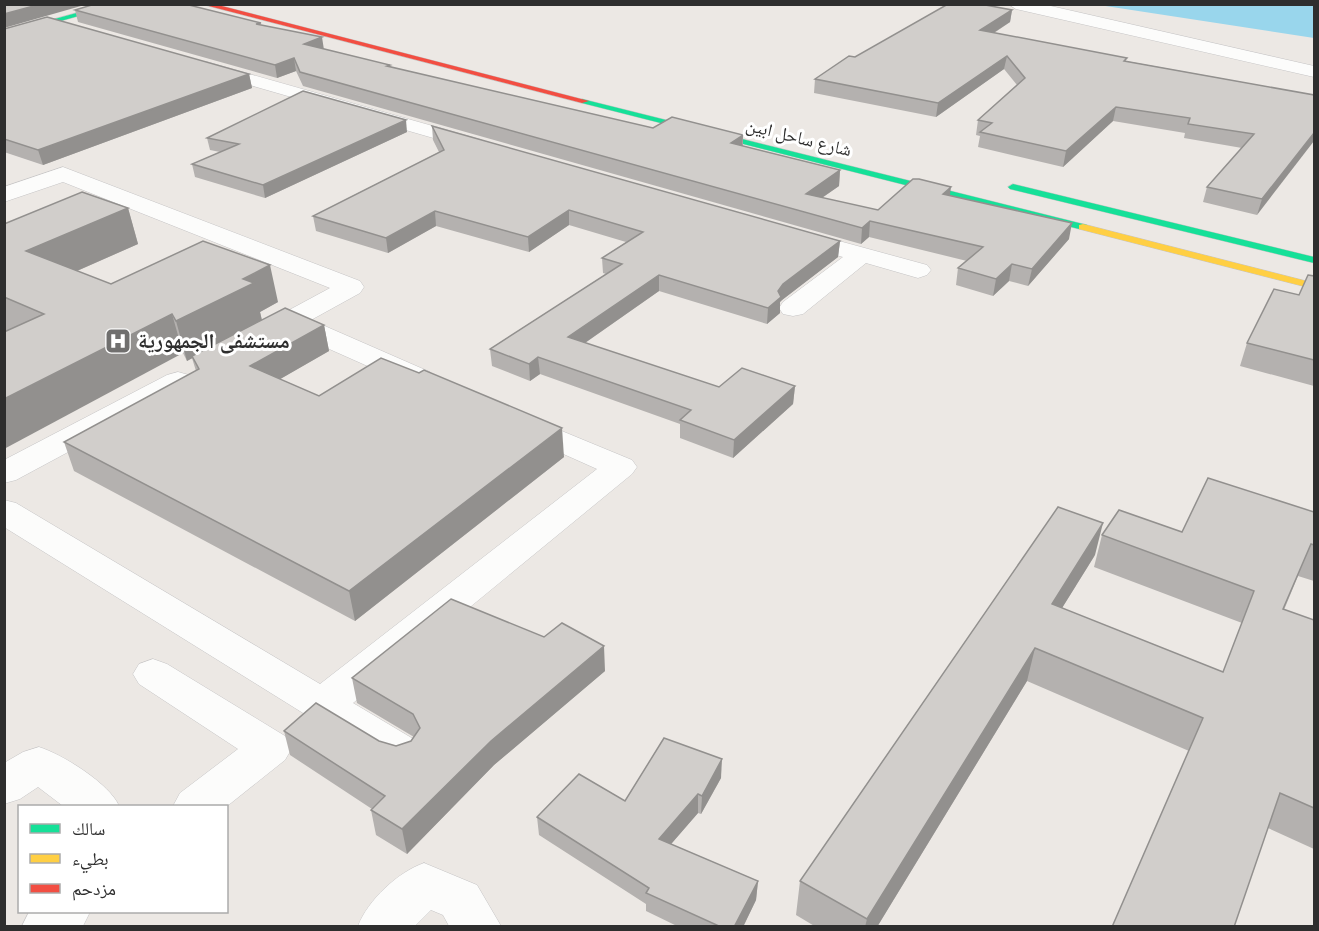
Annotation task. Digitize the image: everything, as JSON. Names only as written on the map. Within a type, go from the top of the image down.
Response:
[{"type":"main road","points":[[4,35],[92,4]]},
{"type":"main road","points":[[4,28],[118,4]]},
{"type":"main road","name":"شارع ساحل ابين","points":[[204,4],[1314,286]]},
{"type":"main road","points":[[260,4],[341,24]]},
{"type":"main road","points":[[1000,183],[1314,260]]},
{"type":"street","points":[[1016,4],[1107,22],[1314,72]]},
{"type":"street","points":[[47,20],[87,32]]},
{"type":"street","points":[[189,62],[496,150]]},
{"type":"street","points":[[4,195],[63,174],[351,287],[248,344]]},
{"type":"street","points":[[781,232],[918,270]]},
{"type":"street","points":[[793,308],[861,255]]},
{"type":"street","points":[[290,321],[450,392]]},
{"type":"street","points":[[4,473],[206,366]]},
{"type":"street","points":[[322,705],[620,466],[492,410]]},
{"type":"street","points":[[4,511],[400,752]]},
{"type":"street","points":[[153,674],[270,748],[199,805]]},
{"type":"street","points":[[4,786],[39,764],[93,805]]},
{"type":"street","points":[[383,927],[424,884],[460,900],[476,927]]},
{"type":"street","points":[[47,927],[64,913]]},
{"type":"water","points":[[1099,5],[1314,5],[1314,38]]},
{"type":"building","points":[[4,4],[41,4],[4,14]]},
{"type":"building","points":[[95,4],[185,4],[261,23],[256,24],[322,37],[304,44],[390,65],[387,66],[653,128],[672,117],[743,135],[731,143],[840,170],[806,194],[878,210],[913,179],[919,179],[951,187],[943,194],[1072,223],[1032,269],[1012,264],[996,279],[958,268],[983,247],[870,221],[862,228],[300,72],[294,58],[275,65],[75,10]]},
{"type":"building","points":[[948,4],[980,4],[1012,10],[980,30],[1127,58],[1124,61],[1314,95],[1314,133],[1262,199],[1207,187],[1254,134],[1188,124],[1190,118],[1116,107],[1066,151],[980,132],[992,123],[978,120],[1025,78],[1007,56],[938,103],[815,79],[849,56],[855,57]]},
{"type":"building","points":[[47,17],[249,74],[38,150],[4,139],[4,29]]},
{"type":"building","points":[[303,91],[406,120],[263,185],[192,164],[239,144],[207,138]]},
{"type":"building","points":[[432,126],[840,241],[783,284],[778,291],[781,297],[768,308],[659,275],[568,337],[719,387],[742,368],[795,386],[734,440],[680,420],[691,410],[538,357],[529,364],[490,349],[622,264],[602,258],[643,232],[569,210],[528,237],[435,211],[386,238],[313,216],[444,150]]},
{"type":"building","points":[[82,192],[128,208],[26,251],[111,284],[203,241],[270,265],[243,279],[254,283],[176,321],[172,314],[4,399],[4,332],[44,314],[4,297],[4,224]]},
{"type":"building","points":[[1308,275],[1314,276],[1314,360],[1247,343],[1274,289],[1299,295]]},
{"type":"building","points":[[285,308],[324,325],[250,366],[319,396],[381,358],[419,373],[424,370],[562,428],[349,591],[64,442],[199,369],[192,356]]},
{"type":"building","points":[[1208,478],[1314,512],[1314,545],[1311,544],[1283,609],[1314,620],[1314,808],[1280,793],[1234,927],[1112,927],[1203,718],[1035,648],[867,919],[800,881],[1058,507],[1103,523],[1052,604],[1223,672],[1254,591],[1102,535],[1119,510],[1182,532]]},
{"type":"building","points":[[451,599],[544,637],[562,623],[604,646],[491,741],[402,829],[371,810],[385,796],[284,731],[316,703],[379,741],[396,746],[411,741],[420,728],[413,714],[352,678]]},
{"type":"building","points":[[664,738],[722,759],[702,796],[698,794],[659,839],[758,881],[734,927],[721,927],[646,893],[649,888],[537,817],[579,774],[625,801]]},
{"type":"traffic: fast","points":[[4,35],[118,4]]},
{"type":"traffic: fast","points":[[585,101],[1083,227]]},
{"type":"traffic: fast","points":[[1013,187],[1314,260]]},
{"type":"traffic: slow","points":[[1083,227],[1314,286]]},
{"type":"traffic: jam","points":[[204,4],[585,101]]},
{"type":"place","name":"مستشفى الجمهورية","points":[[118,341]]}]
